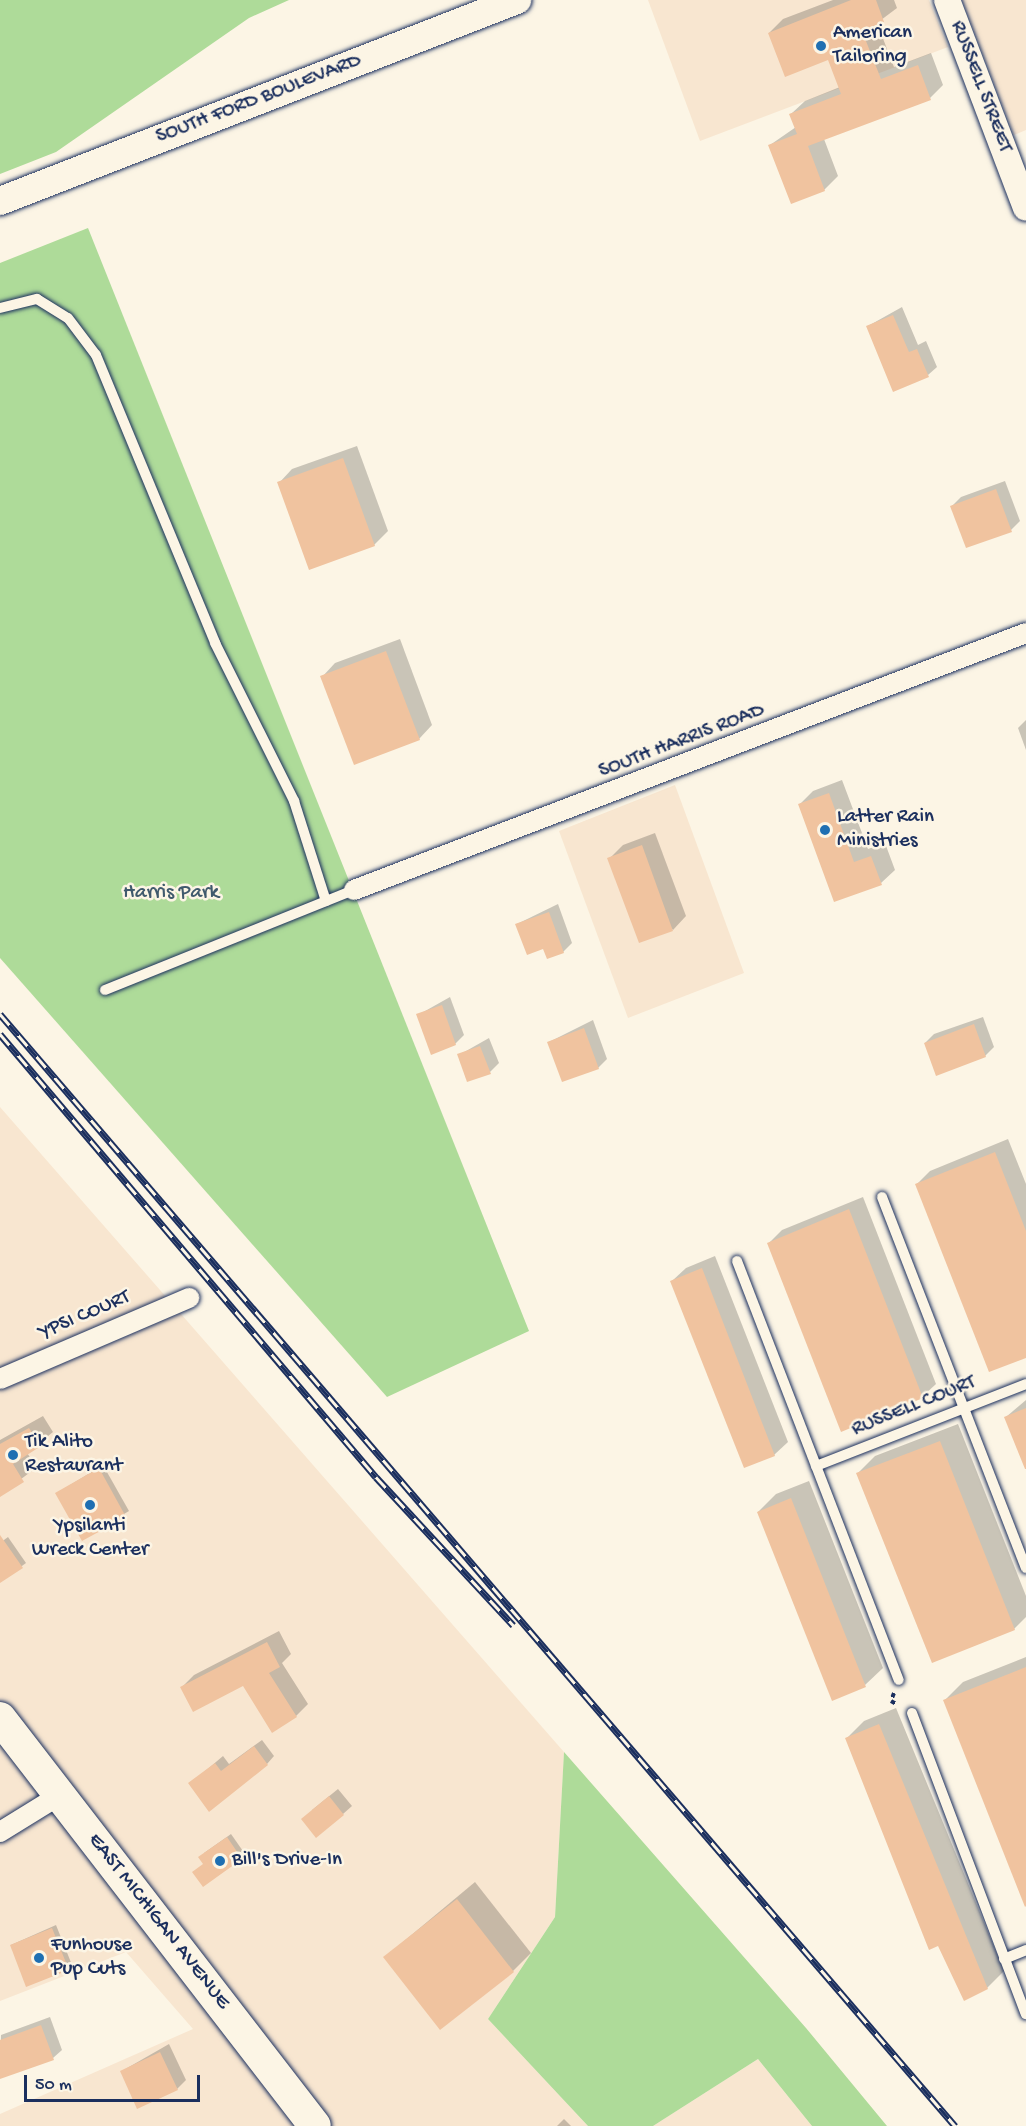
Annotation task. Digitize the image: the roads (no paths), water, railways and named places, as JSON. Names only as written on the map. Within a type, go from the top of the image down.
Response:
[{"type":"main road","name":"SOUTH FORD BOULEVARD","points":[[0,201],[517,0]]},
{"type":"main road","name":"EAST MICHIGAN AVENUE","points":[[0,1718],[315,2126]]},
{"type":"street","name":"RUSSELL STREET","points":[[947,0],[1026,208]]},
{"type":"street","name":"SOUTH HARRIS ROAD","points":[[354,890],[1026,633]]},
{"type":"street","name":"YPSI COURT","points":[[0,1378],[189,1298]]},
{"type":"street","points":[[0,1832],[60,1795]]},
{"type":"lane","points":[[0,308],[37,300],[68,318],[96,355],[215,643],[294,801],[326,901]]},
{"type":"lane","points":[[105,990],[354,890]]},
{"type":"lane","points":[[882,1197],[1026,1568]]},
{"type":"lane","points":[[737,1261],[899,1680]]},
{"type":"lane","name":"RUSSELL COURT","points":[[816,1466],[1026,1384]]},
{"type":"lane","points":[[912,1713],[1026,2014]]},
{"type":"lane","points":[[1004,1959],[1026,1950]]},
{"type":"railway","points":[[0,1014],[955,2126]]},
{"type":"railway","points":[[0,1034],[376,1477],[513,1625]]},
{"type":"place","name":"American Tailoring","points":[[821,46]]},
{"type":"place","name":"Latter Rain Ministries","points":[[825,830]]},
{"type":"place","name":"Tik Alito Restaurant","points":[[13,1455]]},
{"type":"place","name":"Ypsilanti Wreck Center","points":[[90,1505]]},
{"type":"place","name":"Bill's Drive-In","points":[[220,1861]]},
{"type":"place","name":"Funhouse Pup Cuts","points":[[39,1958]]},
{"type":"park label","name":"Harris Park","points":[[171,894]]}]
